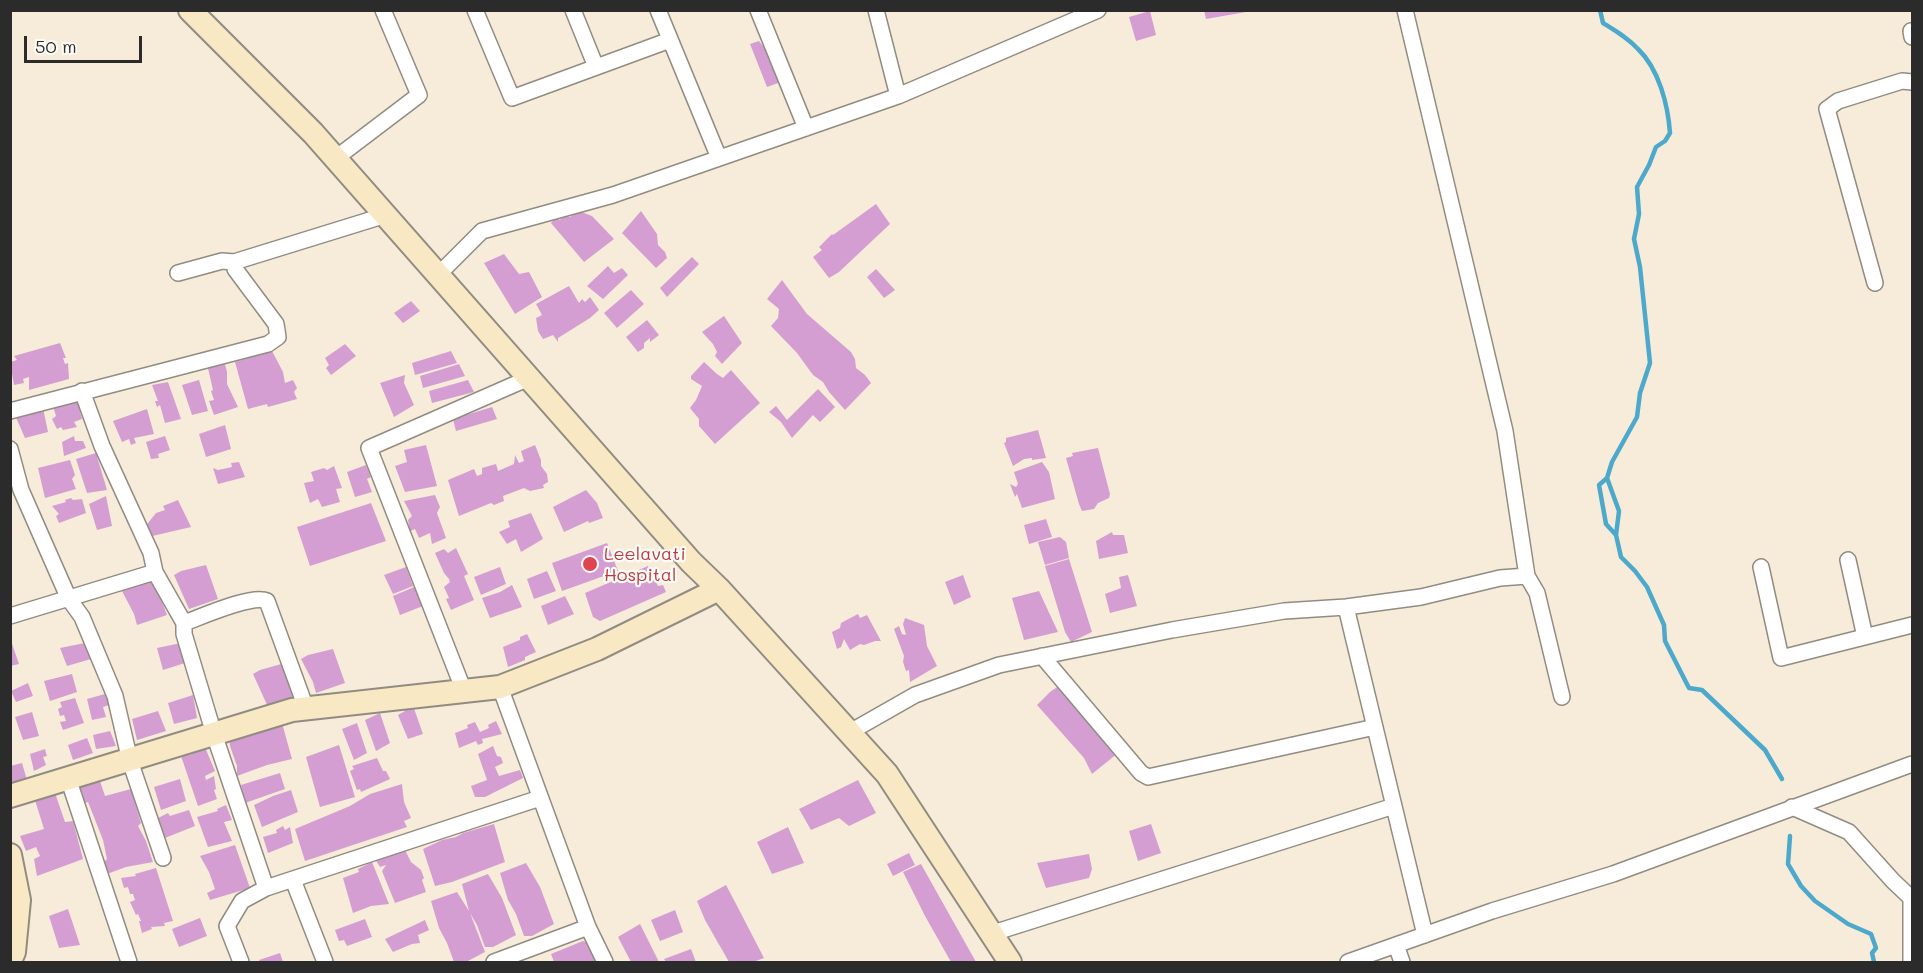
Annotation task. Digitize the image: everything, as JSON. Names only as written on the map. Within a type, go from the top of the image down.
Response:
[{"type":"main road","points":[[190,10],[314,133],[691,562],[719,589],[887,774],[1010,963]]},
{"type":"main road","points":[[10,796],[292,710],[500,687],[597,649],[719,589]]},
{"type":"main road","points":[[10,855],[19,900],[14,952],[10,961]]},
{"type":"street","points":[[336,158],[419,95],[382,10]]},
{"type":"street","points":[[475,10],[512,98],[670,40]]},
{"type":"street","points":[[573,10],[596,67]]},
{"type":"street","points":[[658,10],[719,158]]},
{"type":"street","points":[[758,10],[806,128]]},
{"type":"street","points":[[876,10],[898,96]]},
{"type":"street","points":[[438,275],[482,231],[613,195],[898,96],[1098,10]]},
{"type":"street","points":[[1405,10],[1505,431],[1527,576],[1537,593],[1562,697]]},
{"type":"street","points":[[1875,283],[1827,109],[1838,101],[1891,84],[1902,81],[1912,82]]},
{"type":"street","points":[[178,273],[222,261],[234,262],[386,215]]},
{"type":"street","points":[[10,411],[268,344],[278,337],[276,324],[235,269],[234,262]]},
{"type":"street","points":[[464,691],[369,448],[529,378]]},
{"type":"street","points":[[82,391],[102,446],[151,553],[156,572],[184,623],[184,634],[214,734],[266,888]]},
{"type":"street","points":[[10,449],[21,490],[69,599],[82,617],[115,696],[130,760],[163,858]]},
{"type":"street","points":[[1848,560],[1865,637]]},
{"type":"street","points":[[1761,567],[1781,658],[1912,625]]},
{"type":"street","points":[[10,616],[156,572]]},
{"type":"street","points":[[849,732],[915,695],[999,665],[1172,630],[1284,611],[1346,607],[1421,597],[1500,578],[1527,576]]},
{"type":"street","points":[[184,623],[248,601],[262,599],[267,601],[306,708]]},
{"type":"street","points":[[1346,607],[1425,935]]},
{"type":"street","points":[[1041,656],[1141,773],[1148,777],[1375,727]]},
{"type":"street","points":[[500,687],[588,927],[605,963]]},
{"type":"street","points":[[1348,963],[1492,911],[1613,874],[1912,764]]},
{"type":"street","points":[[68,779],[129,963]]},
{"type":"street","points":[[241,963],[227,926],[242,901],[266,888],[540,798]]},
{"type":"street","points":[[990,934],[1394,806]]},
{"type":"street","points":[[1792,807],[1848,832],[1893,881],[1912,898],[1911,963]]},
{"type":"street","points":[[293,880],[325,963]]},
{"type":"street","points":[[494,963],[588,927]]},
{"type":"street","points":[[1396,945],[1402,963]]},
{"type":"building","points":[[1204,10],[1246,10],[1246,12],[1206,19]]},
{"type":"building","points":[[1150,11],[1156,35],[1136,41],[1129,17]]},
{"type":"building","points":[[759,41],[766,50],[781,82],[767,87],[750,44]]},
{"type":"building","points":[[876,204],[890,224],[839,272],[829,278],[813,257],[822,250],[819,247],[832,234]]},
{"type":"building","points":[[579,211],[592,216],[614,239],[584,262],[551,223],[557,216],[559,220]]},
{"type":"building","points":[[641,211],[657,234],[658,245],[667,258],[656,268],[622,233]]},
{"type":"building","points":[[504,254],[519,274],[529,272],[542,297],[515,314],[484,263]]},
{"type":"building","points":[[692,257],[699,264],[667,297],[660,288]]},
{"type":"building","points":[[608,266],[614,273],[622,268],[628,275],[603,299],[587,286]]},
{"type":"building","points":[[876,269],[895,290],[884,298],[867,277]]},
{"type":"building","points":[[782,280],[807,314],[851,352],[856,368],[871,383],[845,410],[823,382],[813,375],[797,353],[771,326],[778,318],[779,309],[767,299]]},
{"type":"building","points":[[569,286],[579,303],[582,299],[585,302],[590,297],[599,310],[558,338],[558,342],[553,335],[543,339],[538,331],[536,318],[542,315],[536,304]]},
{"type":"building","points":[[631,290],[644,304],[617,328],[604,313]]},
{"type":"building","points":[[411,301],[420,311],[403,323],[394,313]]},
{"type":"building","points":[[724,316],[742,343],[722,364],[715,356],[717,352],[713,344],[702,332]]},
{"type":"building","points":[[647,320],[659,335],[650,342],[650,338],[644,343],[644,348],[638,352],[626,337]]},
{"type":"building","points":[[60,343],[66,358],[63,358],[65,364],[68,363],[69,379],[29,390],[29,377],[23,379],[24,383],[14,385],[10,362],[17,360],[14,356]]},
{"type":"building","points":[[345,344],[356,356],[331,375],[326,368],[329,365],[325,358]]},
{"type":"building","points":[[272,351],[283,372],[285,383],[293,380],[297,388],[294,392],[297,399],[268,407],[267,404],[248,409],[235,362]]},
{"type":"building","points":[[451,351],[457,363],[415,375],[412,363]]},
{"type":"building","points":[[223,357],[227,384],[238,407],[214,415],[209,401],[214,400],[207,364]]},
{"type":"building","points":[[704,362],[723,378],[731,370],[760,403],[715,444],[699,426],[699,419],[690,408],[702,386],[691,379],[691,376]]},
{"type":"building","points":[[459,364],[465,376],[423,388],[420,376]]},
{"type":"building","points":[[405,375],[404,383],[414,405],[394,417],[380,383]]},
{"type":"building","points":[[199,380],[208,411],[192,415],[182,385]]},
{"type":"building","points":[[468,380],[474,392],[432,403],[429,391]]},
{"type":"building","points":[[168,382],[181,419],[165,423],[160,405],[157,407],[155,401],[158,401],[152,385]]},
{"type":"building","points":[[818,389],[835,407],[820,422],[813,415],[792,438],[781,422],[769,412],[776,406],[787,420]]},
{"type":"building","points":[[79,396],[83,411],[80,411],[82,419],[74,422],[77,427],[57,429],[52,419],[56,416],[52,403]]},
{"type":"building","points":[[42,403],[48,432],[25,438],[14,413]]},
{"type":"building","points":[[492,407],[497,419],[456,431],[453,419]]},
{"type":"building","points":[[147,409],[154,434],[134,438],[136,443],[131,445],[129,439],[122,442],[113,421]]},
{"type":"building","points":[[225,425],[231,449],[206,457],[199,434]]},
{"type":"building","points":[[1038,430],[1046,458],[1024,459],[1013,466],[1004,443],[1006,438]]},
{"type":"building","points":[[74,436],[75,441],[83,441],[86,448],[64,456],[62,442]]},
{"type":"building","points":[[165,436],[170,450],[158,454],[159,458],[151,459],[146,442]]},
{"type":"building","points":[[426,445],[437,486],[405,492],[395,466],[407,462],[404,450]]},
{"type":"building","points":[[535,445],[541,466],[547,474],[548,482],[543,485],[544,488],[530,491],[524,488],[503,496],[504,501],[494,505],[491,503],[459,516],[448,480],[474,469],[477,476],[482,474],[482,468],[496,464],[498,471],[514,464],[515,455],[519,463],[524,461],[521,451]]},
{"type":"building","points":[[1098,448],[1110,494],[1109,498],[1098,503],[1094,509],[1082,511],[1066,458],[1073,456],[1072,453]]},
{"type":"building","points":[[96,453],[107,490],[87,493],[76,459]]},
{"type":"building","points":[[70,460],[75,475],[72,479],[76,489],[45,498],[38,468]]},
{"type":"building","points":[[239,462],[245,477],[218,484],[213,468],[218,470],[232,467],[231,463]]},
{"type":"building","points":[[1042,462],[1049,472],[1055,499],[1022,508],[1010,484],[1016,487],[1018,484],[1014,472]]},
{"type":"building","points":[[366,465],[371,477],[367,479],[372,492],[355,497],[347,472]]},
{"type":"building","points":[[334,466],[342,488],[336,489],[340,502],[322,507],[318,499],[310,503],[304,483],[314,481],[311,472],[324,468],[327,470]]},
{"type":"building","points":[[586,490],[597,503],[603,518],[589,523],[588,521],[564,532],[553,507]]},
{"type":"building","points":[[435,495],[440,507],[437,513],[446,538],[432,544],[430,533],[419,538],[415,529],[410,531],[408,520],[412,516],[404,501]]},
{"type":"building","points":[[106,496],[112,526],[97,530],[89,504]]},
{"type":"building","points":[[71,498],[73,500],[82,499],[86,513],[59,523],[56,516],[59,514],[52,506]]},
{"type":"building","points":[[178,500],[191,527],[148,537],[144,528],[156,513],[165,510],[163,506]]},
{"type":"building","points":[[371,503],[386,541],[310,566],[297,527]]},
{"type":"building","points":[[531,513],[543,539],[521,552],[516,539],[507,544],[499,532],[510,527],[508,521]]},
{"type":"building","points":[[1046,519],[1052,537],[1029,544],[1024,525]]},
{"type":"building","points":[[1112,532],[1113,535],[1124,535],[1128,553],[1099,559],[1096,541]]},
{"type":"building","points":[[1060,537],[1066,542],[1069,558],[1045,565],[1038,542]]},
{"type":"building","points":[[607,543],[618,571],[562,591],[552,563]]},
{"type":"building","points":[[456,548],[468,574],[464,576],[474,600],[451,610],[444,587],[450,582],[435,553],[444,549],[448,553]]},
{"type":"building","points":[[1069,559],[1092,632],[1071,642],[1065,632],[1045,566]]},
{"type":"building","points":[[206,565],[218,599],[189,609],[174,575]]},
{"type":"building","points":[[648,566],[658,586],[663,585],[666,592],[600,621],[593,617],[585,593]]},
{"type":"building","points":[[406,567],[413,586],[393,594],[384,575]]},
{"type":"building","points":[[500,567],[506,584],[481,595],[474,577]]},
{"type":"building","points":[[547,571],[556,591],[534,599],[527,579]]},
{"type":"building","points":[[963,575],[971,597],[954,605],[945,582]]},
{"type":"building","points":[[1128,575],[1137,606],[1110,613],[1105,594],[1121,588],[1119,577]]},
{"type":"building","points":[[154,581],[167,615],[137,625],[122,591]]},
{"type":"building","points":[[512,585],[522,607],[490,618],[482,598]]},
{"type":"building","points":[[414,587],[423,606],[400,615],[393,596]]},
{"type":"building","points":[[1039,591],[1058,632],[1024,640],[1012,598]]},
{"type":"building","points":[[565,596],[574,614],[548,625],[541,606]]},
{"type":"building","points":[[858,614],[860,618],[867,615],[881,641],[860,644],[850,650],[844,639],[841,647],[837,649],[832,632],[840,628],[841,623]]},
{"type":"building","points":[[905,618],[924,625],[927,646],[937,666],[910,682],[909,670],[906,671],[904,656],[894,629],[899,626],[902,634],[906,635],[903,624]]},
{"type":"building","points":[[527,634],[536,652],[525,657],[525,660],[508,667],[503,647],[520,640],[520,637]]},
{"type":"building","points":[[10,638],[19,664],[10,666]]},
{"type":"building","points":[[85,643],[91,659],[67,666],[60,648]]},
{"type":"building","points":[[181,643],[185,663],[163,670],[157,648]]},
{"type":"building","points":[[333,649],[345,683],[316,693],[301,659]]},
{"type":"building","points":[[285,663],[297,698],[268,707],[253,674]]},
{"type":"building","points":[[72,674],[77,692],[50,701],[44,681]]},
{"type":"building","points":[[28,683],[33,696],[16,702],[11,691]]},
{"type":"building","points":[[1060,685],[1118,753],[1092,774],[1084,758],[1037,705]]},
{"type":"building","points":[[105,694],[109,705],[103,707],[106,717],[92,720],[87,699]]},
{"type":"building","points":[[193,695],[197,718],[174,724],[168,703]]},
{"type":"building","points":[[75,698],[84,723],[63,730],[60,722],[66,721],[64,715],[60,716],[58,709],[62,707],[60,702]]},
{"type":"building","points":[[411,700],[423,734],[408,739],[398,715],[405,711],[401,704]]},
{"type":"building","points":[[158,711],[166,731],[137,740],[132,719]]},
{"type":"building","points":[[32,712],[39,736],[23,740],[15,717]]},
{"type":"building","points":[[380,713],[390,743],[376,751],[365,720]]},
{"type":"building","points":[[496,721],[502,734],[482,739],[483,743],[478,745],[476,741],[459,748],[455,733],[468,728],[467,725],[475,722],[480,732],[489,728],[488,725]]},
{"type":"building","points":[[282,723],[292,759],[237,776],[237,766],[229,738],[237,734],[265,731],[271,726]]},
{"type":"building","points":[[357,723],[367,753],[354,760],[342,729]]},
{"type":"building","points":[[110,731],[116,746],[96,749],[93,735]]},
{"type":"building","points":[[87,738],[93,753],[73,760],[68,745]]},
{"type":"building","points":[[204,745],[215,771],[205,776],[206,780],[214,776],[216,789],[214,790],[217,799],[198,806],[181,756],[193,754],[193,751]]},
{"type":"building","points":[[339,745],[355,797],[320,807],[306,757]]},
{"type":"building","points":[[493,746],[503,763],[495,767],[499,776],[520,770],[523,778],[485,797],[475,797],[471,786],[487,780],[478,754]]},
{"type":"building","points":[[45,749],[47,756],[43,757],[46,765],[34,771],[30,754]]},
{"type":"building","points":[[377,758],[390,779],[361,792],[360,789],[357,790],[350,771],[354,769],[352,766]]},
{"type":"building","points":[[22,763],[27,780],[10,784],[10,766]]},
{"type":"building","points":[[280,773],[285,789],[245,803],[241,785]]},
{"type":"building","points":[[99,778],[105,796],[131,789],[141,823],[138,826],[153,862],[126,867],[107,874],[103,840],[80,787],[92,784],[90,780]]},
{"type":"building","points":[[180,779],[186,801],[161,810],[154,787]]},
{"type":"building","points":[[858,780],[876,813],[849,826],[839,818],[811,830],[799,809]]},
{"type":"building","points":[[402,784],[404,802],[411,818],[404,821],[407,827],[305,861],[295,829],[350,806],[370,794]]},
{"type":"building","points":[[291,790],[298,812],[262,827],[254,805]]},
{"type":"building","points":[[55,793],[65,822],[73,821],[83,859],[37,876],[34,859],[40,856],[36,847],[26,851],[20,836],[44,829],[34,797]]},
{"type":"building","points":[[226,805],[232,820],[224,822],[232,841],[208,847],[197,817],[218,811],[217,809]]},
{"type":"building","points":[[189,810],[195,826],[160,840],[154,820],[168,813],[170,816]]},
{"type":"building","points":[[494,824],[505,862],[435,886],[423,849],[442,840]]},
{"type":"building","points":[[1151,824],[1161,853],[1138,861],[1129,831]]},
{"type":"building","points":[[283,826],[285,830],[290,827],[293,843],[268,853],[263,837],[277,833],[276,830]]},
{"type":"building","points":[[788,827],[804,863],[772,874],[757,842]]},
{"type":"building","points":[[235,845],[250,888],[210,900],[207,893],[215,889],[200,856]]},
{"type":"building","points":[[405,850],[411,862],[421,870],[426,892],[395,903],[382,871],[386,865],[380,867],[375,859]]},
{"type":"building","points":[[909,853],[915,865],[893,876],[887,864]]},
{"type":"building","points":[[1089,854],[1092,869],[1089,878],[1046,888],[1037,863]]},
{"type":"building","points":[[372,862],[389,904],[371,906],[353,913],[343,878],[359,872],[358,869]]},
{"type":"building","points":[[526,863],[540,887],[554,924],[532,936],[524,936],[508,900],[500,873]]},
{"type":"building","points":[[921,864],[976,962],[951,962],[925,916],[903,872]]},
{"type":"building","points":[[156,868],[173,921],[164,923],[165,926],[151,927],[152,929],[142,933],[139,921],[141,921],[130,902],[135,900],[133,894],[130,894],[128,887],[124,888],[121,878],[136,876],[135,874]]},
{"type":"building","points":[[488,874],[502,898],[516,935],[493,947],[485,947],[470,913],[485,952],[466,962],[454,962],[439,928],[431,901],[457,892],[469,911],[462,884]]},
{"type":"building","points":[[726,885],[764,958],[753,962],[729,962],[705,920],[697,901]]},
{"type":"building","points":[[68,909],[80,945],[59,948],[49,916]]},
{"type":"building","points":[[675,910],[683,932],[660,941],[651,920]]},
{"type":"building","points":[[200,918],[207,936],[179,947],[172,929]]},
{"type":"building","points":[[365,919],[372,937],[347,946],[344,940],[339,941],[335,930]]},
{"type":"building","points":[[425,920],[429,930],[418,935],[420,943],[393,952],[385,939]]},
{"type":"building","points":[[640,924],[659,962],[631,962],[618,937]]},
{"type":"building","points":[[583,941],[588,943],[597,962],[554,962],[551,954]]},
{"type":"building","points":[[691,949],[696,962],[666,962],[664,959]]},
{"type":"building","points":[[280,953],[283,962],[260,962],[259,960]]},
{"type":"waterway","points":[[1600,10],[1603,23],[1630,41],[1652,67],[1665,99],[1670,133],[1665,141],[1656,147],[1637,187],[1639,214],[1634,239],[1640,267],[1650,363],[1640,393],[1637,417],[1612,462],[1607,478],[1599,485],[1606,524],[1616,535],[1621,557],[1647,587],[1664,625],[1665,641],[1689,688],[1702,690],[1765,750],[1782,779]]},
{"type":"waterway","points":[[1607,478],[1619,511],[1616,535]]},
{"type":"waterway","points":[[1790,836],[1788,864],[1801,886],[1815,901],[1848,924],[1871,934],[1876,948],[1872,953],[1874,962]]},
{"type":"place","name":"Leelavati Hospital","points":[[590,564]]}]
